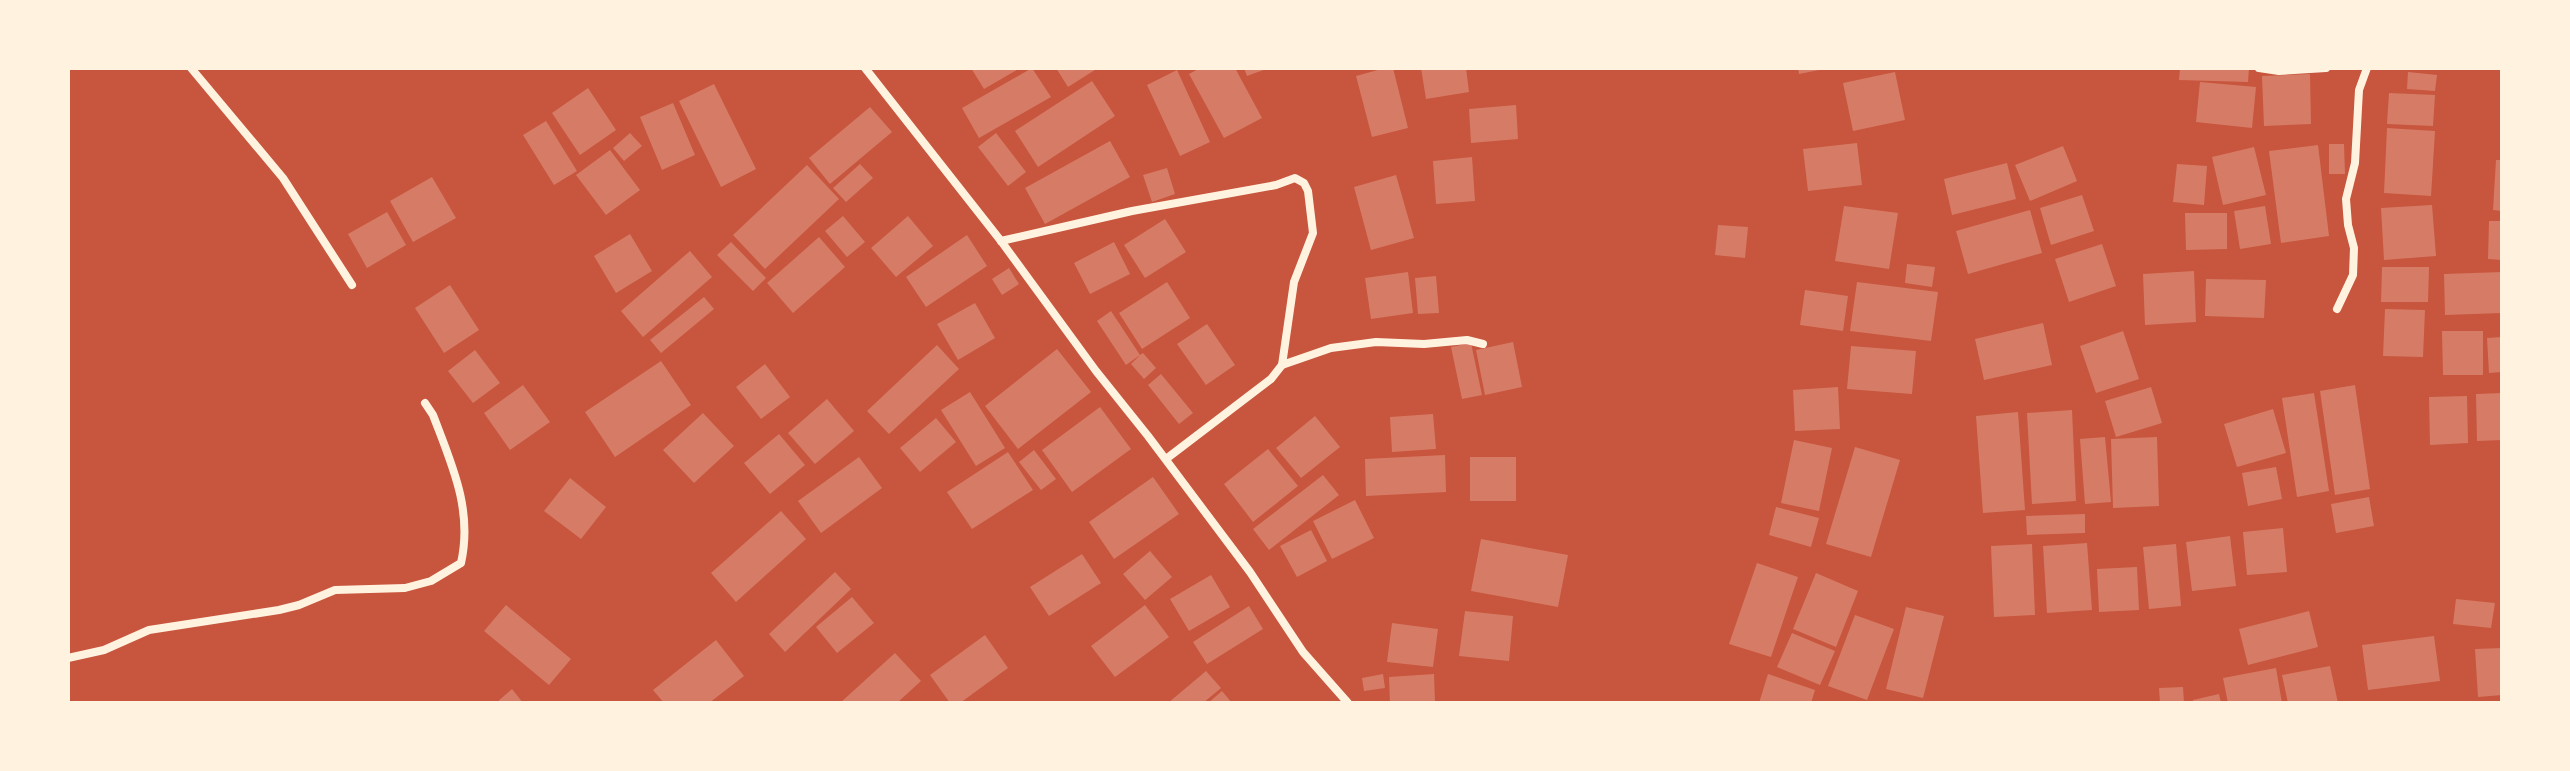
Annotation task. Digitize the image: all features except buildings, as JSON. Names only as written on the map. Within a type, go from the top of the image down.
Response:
[{"type":"street","points":[[191,68],[283,178],[352,285]]},
{"type":"street","points":[[865,68],[1166,459],[1250,572],[1303,652],[1348,703]]},
{"type":"street","points":[[2259,68],[2279,71],[2326,68]]},
{"type":"street","points":[[2337,309],[2353,275],[2354,248],[2346,199],[2355,163],[2359,90],[2367,68]]},
{"type":"street","points":[[1001,241],[1132,211],[1276,185],[1295,178],[1304,183],[1308,191],[1313,233],[1294,282],[1282,365],[1271,379],[1166,459]]},
{"type":"street","points":[[1282,365],[1331,348],[1376,342],[1424,344],[1467,340],[1483,344]]},
{"type":"street","points":[[68,658],[104,650],[149,630],[279,610],[335,590],[405,588],[431,581],[461,563],[466,539],[463,502],[433,415],[425,403]]}]
